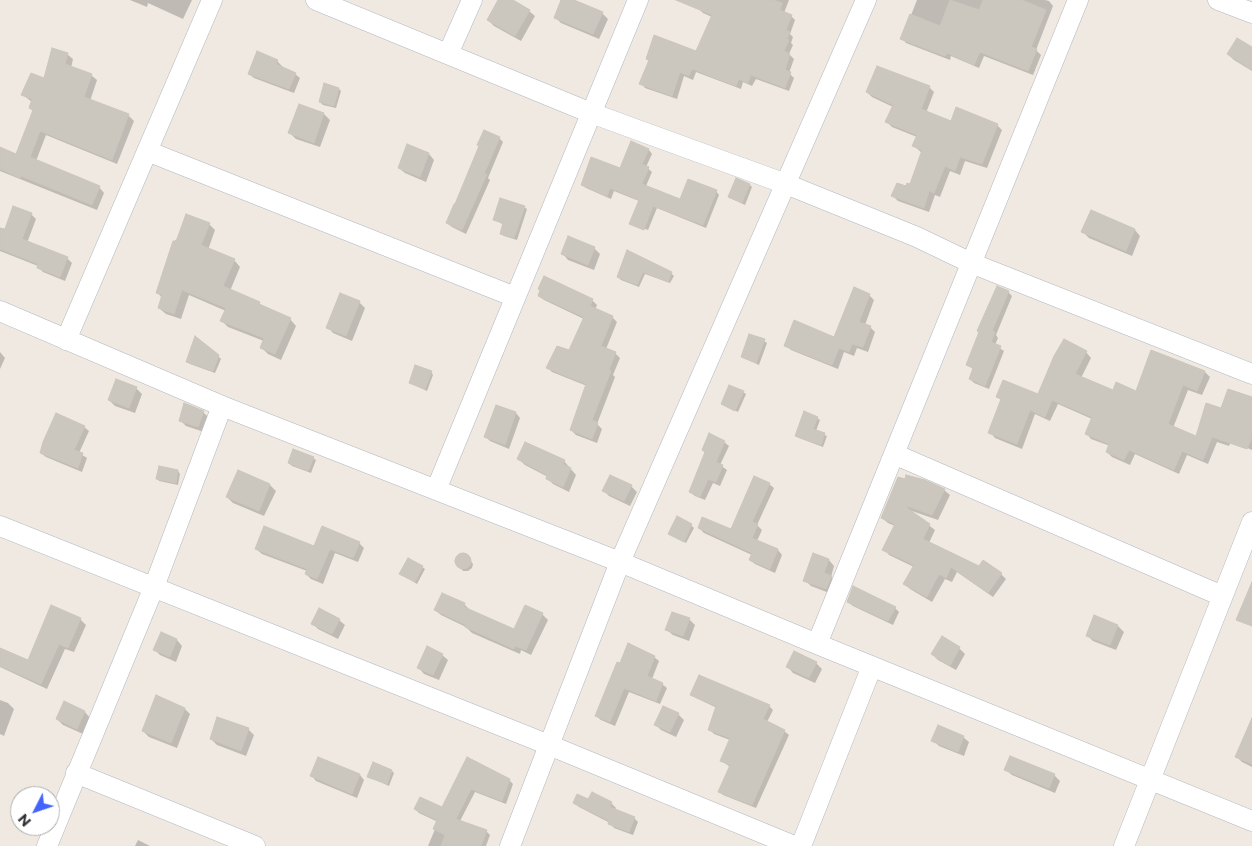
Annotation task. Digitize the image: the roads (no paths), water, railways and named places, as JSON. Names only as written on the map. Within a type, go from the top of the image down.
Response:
[{"type":"street","points":[[66,340],[212,0]]},
{"type":"street","points":[[316,0],[591,113],[786,184],[917,237],[971,263],[1252,374]]},
{"type":"street","points":[[448,54],[472,0]]},
{"type":"street","points":[[436,490],[638,0]]},
{"type":"street","points":[[510,846],[620,562],[865,0]]},
{"type":"street","points":[[817,644],[1078,0]]},
{"type":"street","points":[[1218,0],[1252,13]]},
{"type":"street","points":[[147,151],[515,298]]},
{"type":"street","points":[[0,312],[222,406],[620,562],[1252,821]]},
{"type":"street","points":[[47,846],[154,587],[222,406]]},
{"type":"street","points":[[894,454],[1222,596]]},
{"type":"street","points":[[1124,846],[1252,522]]},
{"type":"street","points":[[0,526],[549,745],[794,846]]},
{"type":"street","points":[[801,846],[872,666]]},
{"type":"street","points":[[76,773],[255,846]]}]
